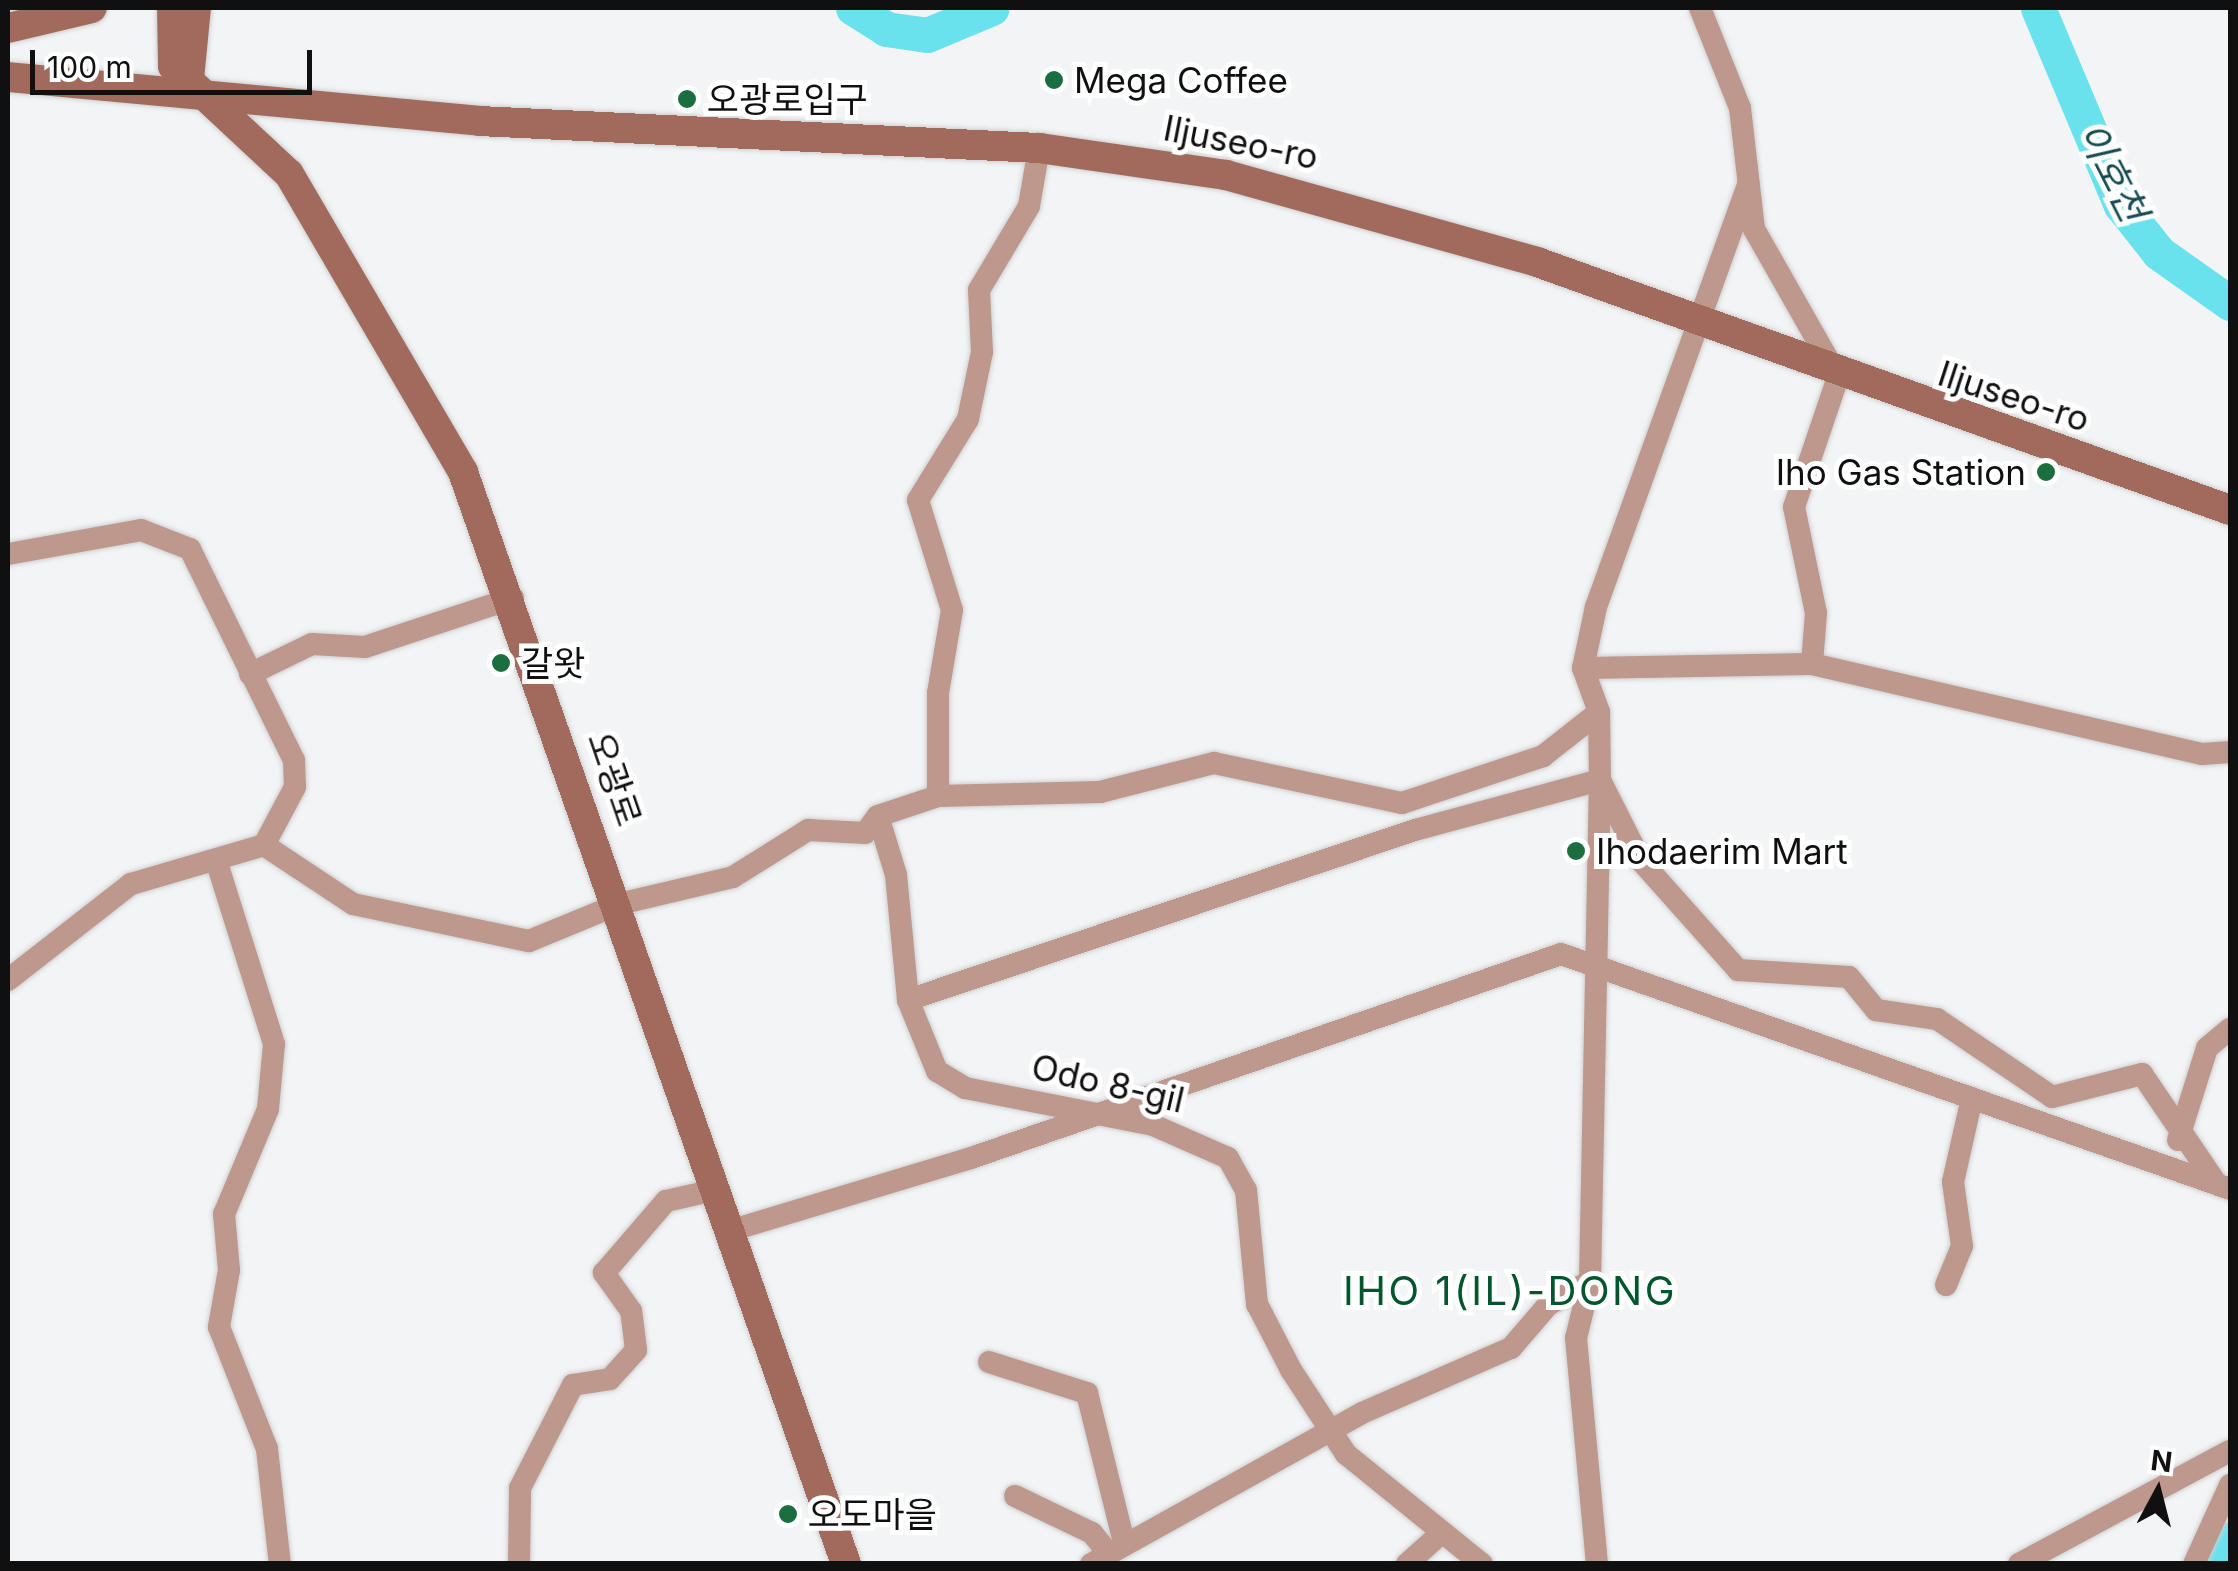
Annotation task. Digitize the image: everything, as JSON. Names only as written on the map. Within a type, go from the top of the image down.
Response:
[{"type":"main road","points":[[8,28],[92,8]]},
{"type":"main road","points":[[172,8],[168,50],[188,90]]},
{"type":"main road","points":[[188,90],[196,8]]},
{"type":"main road","name":"Iljuseo-ro","points":[[8,77],[188,90],[478,121],[1039,148],[1342,201],[1698,324],[1838,377],[2230,510]]},
{"type":"main road","name":"오광로","points":[[188,90],[288,174],[463,472],[512,598],[846,1564]]},
{"type":"street","points":[[1700,8],[1740,108],[1748,185],[1760,243],[1838,377],[1794,507],[1816,613],[1812,664]]},
{"type":"street","points":[[938,796],[938,694],[952,610],[918,500],[968,419],[982,352],[978,290],[1029,206],[1039,148]]},
{"type":"street","points":[[1597,1564],[1576,1338],[1590,1282],[1600,780],[1599,712],[1583,668],[1596,607],[1748,185]]},
{"type":"street","points":[[8,554],[141,530],[171,539],[203,564],[219,622],[294,760],[294,787],[264,845],[218,863],[193,862],[131,884],[8,980]]},
{"type":"street","points":[[250,674],[312,644],[365,647],[512,598]]},
{"type":"street","points":[[1583,668],[1812,664],[2202,754],[2230,752]]},
{"type":"street","points":[[264,845],[353,904],[432,915],[502,940],[530,942],[619,904],[733,877],[808,830],[865,833],[878,816],[938,796],[1100,792],[1214,762],[1402,803],[1543,756],[1599,712]]},
{"type":"street","points":[[908,1000],[1415,830],[1600,780]]},
{"type":"street","points":[[1600,780],[1641,861],[1738,970],[1848,977],[1876,1010],[1937,1019],[2048,1095],[2142,1074],[2223,1186]]},
{"type":"street","name":"Odo 8-gil","points":[[878,816],[896,876],[908,1000],[947,1082],[1099,1112],[1205,1144],[1240,1172],[1257,1304],[1333,1432],[1438,1536],[1482,1564]]},
{"type":"street","points":[[218,863],[274,1044],[268,1109],[224,1214],[229,1270],[219,1326],[267,1449],[280,1564]]},
{"type":"street","points":[[730,1231],[1099,1112],[1561,954],[1594,960],[2223,1186]]},
{"type":"street","points":[[2167,1166],[2207,1048],[2230,1029]]},
{"type":"street","points":[[2040,1122],[2048,1095]]},
{"type":"street","points":[[1946,1285],[1962,1246],[1953,1182],[1972,1098]]},
{"type":"street","points":[[519,1564],[520,1488],[573,1385],[610,1379],[636,1350],[631,1311],[604,1273],[666,1201],[715,1190]]},
{"type":"street","points":[[1108,1553],[1333,1432],[1512,1348],[1548,1305],[1590,1282]]},
{"type":"street","points":[[989,1362],[1086,1393],[1108,1553]]},
{"type":"street","points":[[2020,1564],[2230,1451]]},
{"type":"street","points":[[2194,1564],[2230,1485]]},
{"type":"street","points":[[1015,1496],[1092,1533],[1108,1553]]},
{"type":"street","points":[[1407,1564],[1438,1536]]},
{"type":"waterway","name":"이호천","points":[[853,8],[886,29],[927,35],[992,8]]},
{"type":"waterway","name":"이호천","points":[[2038,8],[2121,205],[2159,253],[2230,303]]},
{"type":"waterway","name":"이호천","points":[[2222,1564],[2230,1539]]},
{"type":"place","name":"Mega Coffee","points":[[1054,80]]},
{"type":"place","name":"오광로입구","points":[[687,99]]},
{"type":"place","name":"Iho Gas Station","points":[[2046,472]]},
{"type":"place","name":"갈왓","points":[[501,663]]},
{"type":"place","name":"Ihodaerim Mart","points":[[1576,851]]},
{"type":"place","name":"오도마을","points":[[788,1514]]},
{"type":"district","name":"IHO 1(IL)-DONG","points":[[1510,1291]]}]
